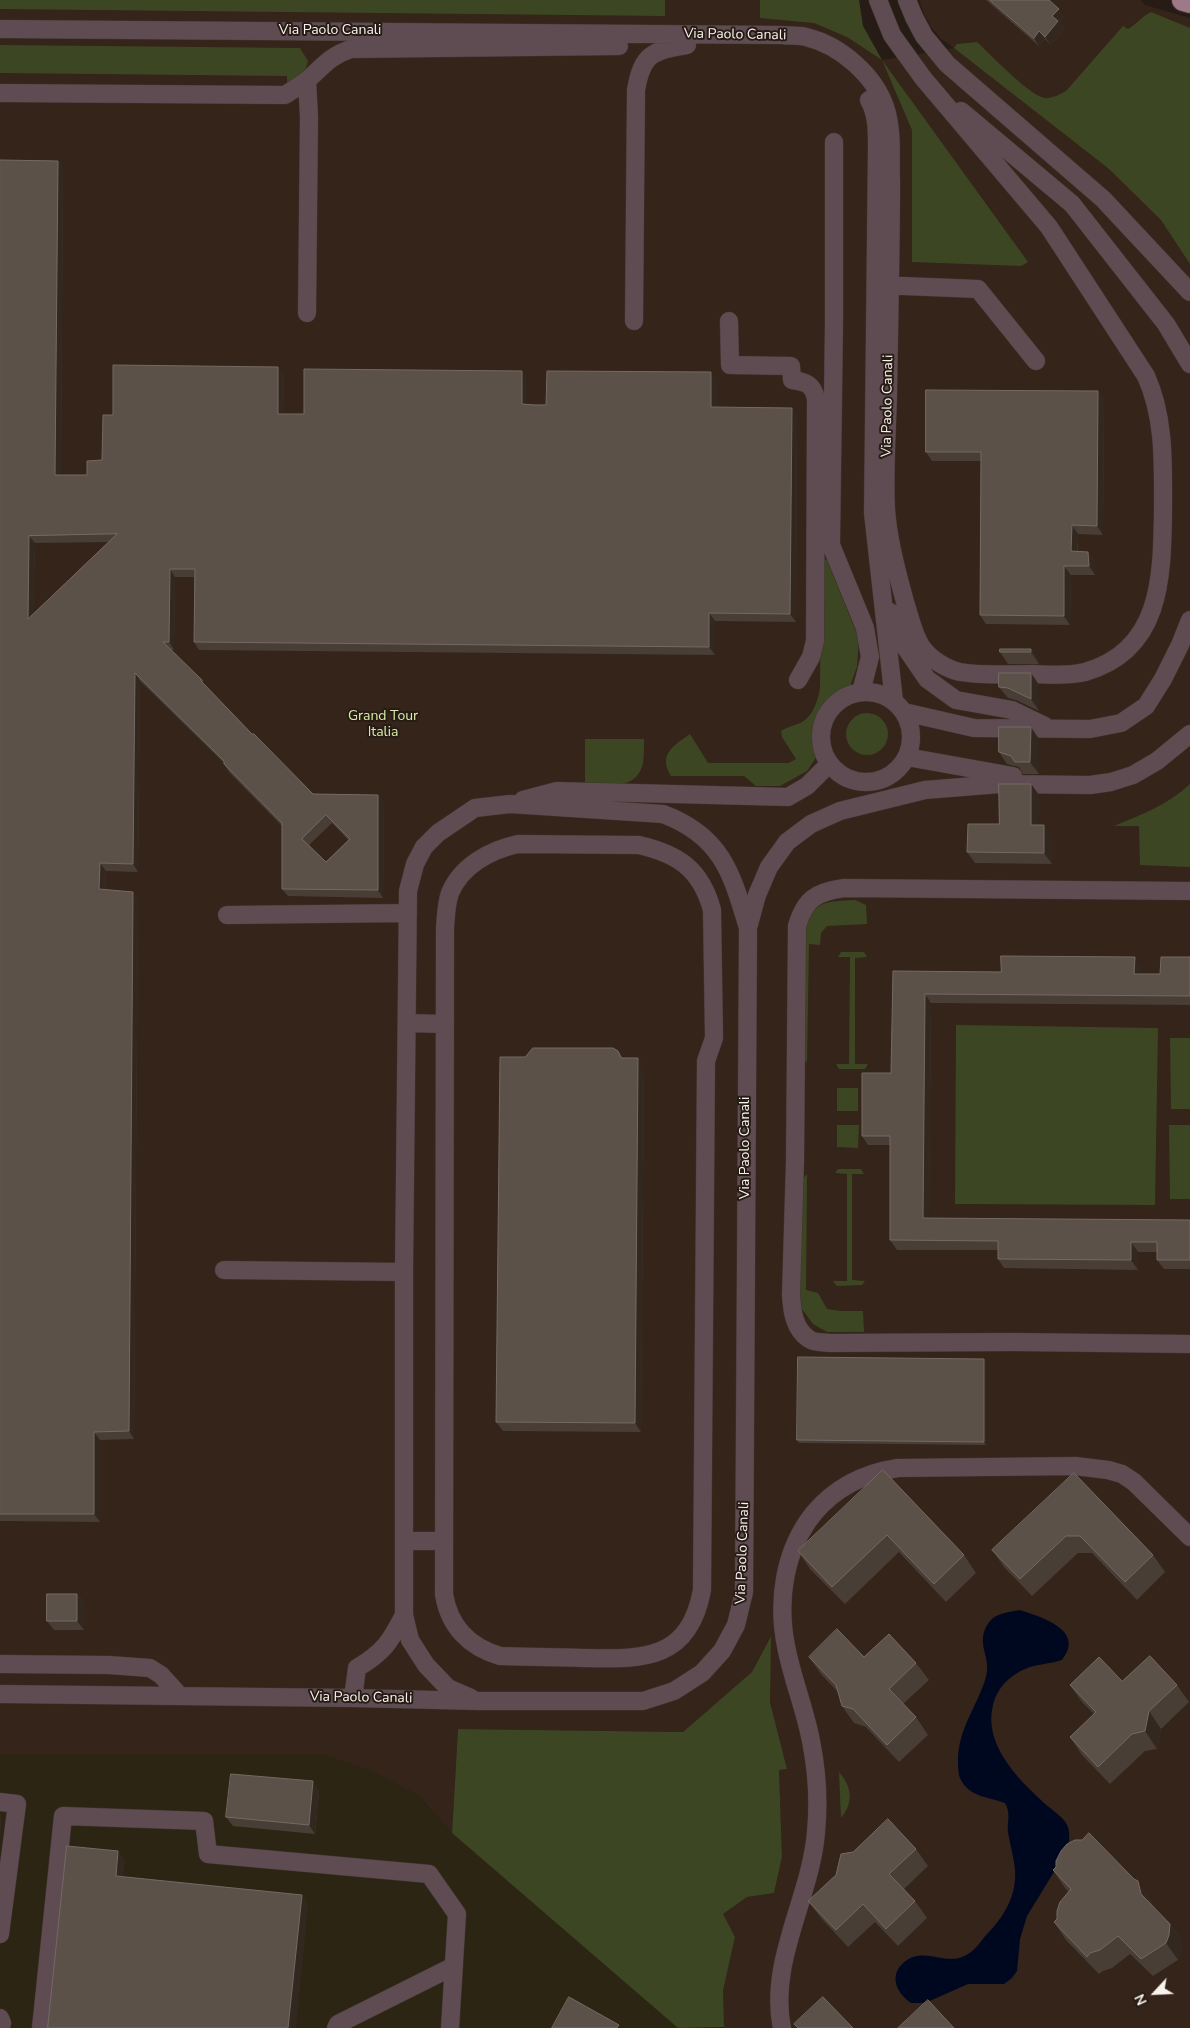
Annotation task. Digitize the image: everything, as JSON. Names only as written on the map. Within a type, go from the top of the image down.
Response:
[{"type":"main road","points":[[1183,0],[1190,2]]},
{"type":"street","name":"Via Paolo Canali","points":[[0,29],[772,35],[805,37],[828,45],[844,55],[865,75],[877,91],[886,108],[890,126],[883,286],[886,510],[894,564],[914,633],[922,648],[939,664],[960,672],[1046,675],[1083,673],[1113,661],[1133,645],[1146,627],[1155,604],[1162,548],[1163,481],[1160,417],[1155,396],[1146,376],[1049,227],[923,78],[892,35],[878,0]]},
{"type":"street","points":[[908,0],[924,36],[947,64],[1103,199],[1190,292]]},
{"type":"street","points":[[634,321],[636,90],[639,74],[650,55],[663,49],[687,45]]},
{"type":"street","points":[[0,94],[285,94],[307,80],[338,53],[351,49],[796,45],[827,56],[846,70],[860,84],[873,108],[877,125],[883,286],[874,513],[899,707],[910,727],[912,742],[907,757],[898,770],[885,778],[870,782],[855,781],[840,775],[829,764],[823,751],[821,736],[823,722],[830,710],[840,700],[854,693],[861,692],[882,694],[899,707],[974,728],[1090,729],[1121,723],[1146,706],[1163,679],[1190,620]]},
{"type":"street","points":[[923,78],[1072,204],[1166,324],[1190,364]]},
{"type":"street","points":[[307,80],[309,117],[307,314]]},
{"type":"street","points":[[834,142],[831,544],[865,628],[870,657],[861,692]]},
{"type":"street","points":[[883,286],[978,289],[1036,361]]},
{"type":"street","points":[[729,322],[730,365],[791,366],[792,380],[807,382],[814,388],[815,641],[812,657],[798,680]]},
{"type":"street","points":[[894,564],[888,606],[901,641],[927,679],[956,700],[1012,710],[1050,729]]},
{"type":"street","name":"Via Paolo Canali","points":[[811,824],[840,811],[925,790],[1000,784],[1051,783],[1090,785],[1111,782],[1133,775],[1157,760],[1190,734]]},
{"type":"street","name":"Via Paolo Canali","points":[[907,757],[1051,783]]},
{"type":"street","points":[[478,1701],[448,1688],[426,1665],[410,1640],[404,1615],[404,1272],[408,891],[415,864],[424,847],[438,832],[475,808],[510,804],[557,791],[788,797],[807,786],[829,764]]},
{"type":"street","name":"Via Paolo Canali","points":[[0,1694],[478,1701],[643,1701],[674,1691],[702,1672],[722,1651],[736,1625],[744,1592],[748,928],[757,895],[769,867],[787,842],[870,782]]},
{"type":"street","points":[[510,804],[663,814],[679,820],[704,837],[724,861],[734,881],[748,928]]},
{"type":"street","points":[[518,844],[639,845],[653,848],[680,859],[700,882],[708,896],[713,928],[714,1038],[706,1061],[702,1590],[699,1604],[686,1631],[676,1642],[661,1652],[630,1659],[500,1656],[484,1652],[468,1640],[457,1628],[446,1606],[444,1541],[444,1024],[445,928],[450,894],[468,868],[482,857],[504,847],[518,844]]},
{"type":"street","points":[[1190,891],[844,888],[828,890],[813,898],[802,910],[797,926],[795,1160],[791,1295],[792,1313],[798,1328],[810,1340],[830,1343],[1014,1342],[1190,1344]]},
{"type":"street","points":[[227,915],[408,914]]},
{"type":"street","points":[[407,1023],[444,1024]]},
{"type":"street","points":[[224,1270],[404,1272]]},
{"type":"street","points":[[782,2028],[779,1996],[782,1971],[806,1884],[816,1834],[818,1788],[816,1769],[809,1732],[786,1647],[783,1609],[785,1576],[790,1557],[798,1536],[810,1518],[835,1492],[850,1482],[881,1470],[898,1468],[1075,1466],[1108,1470],[1128,1478],[1190,1538]]},
{"type":"street","points":[[404,1541],[444,1541]]},
{"type":"street","points":[[353,1698],[357,1668],[377,1656],[387,1646],[404,1615]]},
{"type":"street","points":[[0,1664],[109,1665],[150,1668],[161,1674],[180,1696]]},
{"type":"street","points":[[0,1802],[17,1804],[0,1934]]},
{"type":"street","points":[[41,2028],[63,1816],[204,1821],[208,1854],[429,1874],[457,1914],[450,2028]]},
{"type":"street","points":[[336,2028],[338,2024],[454,1966]]},
{"type":"street","points":[[0,2018],[2,2022],[1,2028]]},
{"type":"shaded area","points":[[0,0],[842,0],[882,60],[954,48],[940,38],[931,27],[919,0],[1141,0],[1145,5],[1190,18],[1190,2028],[723,2028],[723,1991],[735,1937],[722,1914],[747,1897],[774,1893],[782,1857],[779,1770],[787,1769],[770,1701],[770,1637],[752,1672],[683,1732],[458,1729],[452,1833],[418,1795],[321,1754],[0,1754]]},
{"type":"shaded area","points":[[0,1754],[321,1754],[372,1771],[418,1795],[452,1833],[678,2028],[0,2028]]},
{"type":"green space","points":[[0,0],[665,0],[665,16],[0,9]]},
{"type":"green space","points":[[760,0],[859,0],[863,26],[882,60],[847,37],[814,23],[760,18]]},
{"type":"green space","points":[[1151,12],[1190,28],[1190,264],[1161,220],[1108,168],[954,48],[957,44],[977,42],[1009,73],[1029,89],[1037,95],[1049,98],[1066,91],[1123,26],[1128,29]]},
{"type":"green space","points":[[0,45],[300,48],[308,61],[306,68],[287,88],[287,76],[0,73]]},
{"type":"green space","points":[[882,60],[1028,262],[1021,266],[912,262],[912,130]]},
{"type":"green space","points":[[822,558],[827,560],[859,639],[857,667],[850,686],[827,708],[819,720],[817,756],[807,771],[780,786],[756,786],[744,776],[671,776],[667,768],[667,756],[674,746],[690,734],[708,763],[789,763],[796,759],[782,737],[781,731],[804,721],[808,717],[814,708],[819,693]]},
{"type":"green space","points":[[867,713],[882,719],[888,734],[882,749],[867,755],[852,749],[846,734],[852,719]]},
{"type":"green space","points":[[585,739],[644,739],[643,763],[640,772],[628,782],[620,784],[585,784]]},
{"type":"green space","points":[[1190,784],[1190,867],[1140,865],[1139,826],[1114,826],[1164,803]]},
{"type":"green space","points":[[855,900],[866,905],[867,924],[827,926],[821,933],[820,945],[809,944],[807,1063],[802,1057],[805,929],[813,912],[823,904]]},
{"type":"green space","points":[[841,952],[864,952],[867,957],[855,958],[855,1064],[868,1064],[865,1069],[839,1069],[836,1064],[849,1064],[850,957],[838,957]]},
{"type":"green space","points":[[956,1025],[1158,1028],[1155,1205],[955,1204]]},
{"type":"green space","points":[[1170,1038],[1190,1038],[1190,1109],[1171,1109]]},
{"type":"green space","points":[[837,1088],[858,1088],[858,1111],[837,1111]]},
{"type":"green space","points":[[837,1125],[859,1125],[858,1148],[837,1147]]},
{"type":"green space","points":[[1169,1125],[1190,1125],[1190,1199],[1170,1199]]},
{"type":"green space","points":[[838,1169],[861,1169],[864,1174],[852,1174],[852,1280],[865,1281],[862,1285],[837,1286],[833,1281],[847,1281],[847,1174],[835,1173]]},
{"type":"green space","points":[[807,1174],[806,1290],[818,1293],[827,1309],[863,1311],[864,1332],[827,1332],[813,1324],[799,1305],[802,1180]]},
{"type":"green space","points":[[771,1636],[770,1702],[787,1769],[779,1770],[782,1857],[774,1893],[747,1897],[723,1914],[735,1937],[723,1991],[724,2027],[678,2028],[452,1833],[458,1729],[683,1732],[752,1672]]},
{"type":"green space","points":[[839,1772],[847,1783],[850,1795],[848,1806],[841,1818]]},
{"type":"water","points":[[1020,1610],[1058,1626],[1065,1633],[1069,1641],[1068,1650],[1062,1660],[1025,1669],[1004,1683],[997,1693],[993,1705],[991,1719],[993,1733],[1005,1760],[1023,1783],[1061,1817],[1068,1826],[1068,1849],[1027,1916],[1020,1939],[1017,1971],[1012,1978],[1004,1984],[968,1984],[932,2000],[922,2003],[911,2003],[905,1999],[896,1982],[897,1971],[901,1965],[907,1960],[920,1955],[955,1959],[970,1953],[999,1920],[1012,1897],[1015,1870],[1008,1832],[1007,1807],[1005,1803],[974,1793],[968,1789],[960,1778],[958,1759],[965,1727],[986,1677],[987,1663],[983,1644],[985,1630],[989,1622],[995,1617],[1003,1613]]},
{"type":"building","points":[[990,0],[1049,0],[1059,9],[1052,16],[1058,21],[1045,37],[1039,31],[1034,38]]},
{"type":"building","points":[[0,160],[58,161],[55,475],[87,475],[87,461],[102,460],[103,415],[113,415],[113,365],[278,367],[278,414],[304,414],[304,369],[522,371],[522,404],[534,405],[546,405],[547,371],[711,372],[711,407],[792,408],[790,614],[709,613],[709,647],[194,642],[195,569],[170,569],[169,642],[163,642],[313,794],[378,795],[378,890],[282,889],[282,823],[224,764],[224,761],[135,673],[133,864],[100,863],[99,889],[133,892],[129,1431],[94,1432],[94,1514],[0,1514]],"holes":[[[117,534],[28,619],[29,536]],[[326,815],[350,839],[326,862],[302,839]]]},
{"type":"building","points":[[926,390],[1098,391],[1097,526],[1072,525],[1071,551],[1088,552],[1089,566],[1064,566],[1064,616],[980,615],[981,452],[926,452]]},
{"type":"building","points":[[1000,649],[1031,649],[1031,652],[1000,652]]},
{"type":"building","points":[[999,673],[1031,673],[1031,699],[1008,688],[999,687]]},
{"type":"building","points":[[999,727],[1031,727],[1030,762],[1015,762],[1011,756],[999,752]]},
{"type":"building","points":[[999,784],[1031,784],[1031,825],[1044,825],[1044,853],[967,852],[968,824],[999,824]]},
{"type":"building","points":[[1001,956],[1135,957],[1134,974],[1160,974],[1161,957],[1190,957],[1190,996],[925,994],[923,1218],[1190,1220],[1190,1260],[1157,1260],[1157,1242],[1131,1242],[1131,1260],[998,1259],[998,1241],[890,1240],[890,1136],[862,1136],[862,1073],[891,1073],[893,971],[1001,972]]},
{"type":"building","points":[[533,1048],[613,1048],[618,1051],[621,1058],[638,1058],[635,1423],[496,1422],[500,1057],[525,1057]]},
{"type":"building","points":[[798,1357],[984,1359],[984,1442],[797,1440]]},
{"type":"building","points":[[883,1470],[964,1555],[934,1584],[887,1535],[832,1587],[798,1551]]},
{"type":"building","points":[[1074,1473],[1153,1555],[1125,1582],[1080,1536],[1066,1536],[1020,1579],[992,1550]]},
{"type":"building","points":[[47,1594],[77,1594],[77,1621],[47,1621]]},
{"type":"building","points":[[837,1629],[864,1657],[889,1634],[916,1663],[889,1689],[916,1717],[887,1745],[853,1709],[842,1706],[836,1685],[809,1657]]},
{"type":"building","points":[[1150,1656],[1177,1685],[1149,1711],[1145,1731],[1132,1734],[1098,1767],[1070,1737],[1096,1712],[1070,1685],[1099,1657],[1122,1681]]},
{"type":"building","points":[[231,1774],[313,1781],[309,1825],[226,1817]]},
{"type":"building","points":[[888,1819],[916,1849],[889,1874],[915,1901],[886,1929],[863,1904],[836,1930],[808,1901],[836,1875],[841,1854],[853,1852]]},
{"type":"building","points":[[1089,1833],[1138,1881],[1141,1894],[1170,1924],[1166,1943],[1141,1959],[1118,1936],[1100,1950],[1090,1953],[1087,1957],[1054,1922],[1057,1919],[1060,1902],[1071,1889],[1053,1870],[1056,1867],[1056,1861],[1067,1844],[1075,1840],[1082,1840]]},
{"type":"building","points":[[67,1846],[118,1851],[116,1876],[302,1895],[288,2028],[48,2028]]},
{"type":"building","points":[[569,1997],[619,2025],[617,2028],[552,2028]]},
{"type":"building","points":[[823,1997],[853,2028],[798,2028],[794,2024]]},
{"type":"building","points":[[928,2000],[954,2028],[898,2028]]},
{"type":"park label","name":"Grand Tour Italia","points":[[383,726]]}]
